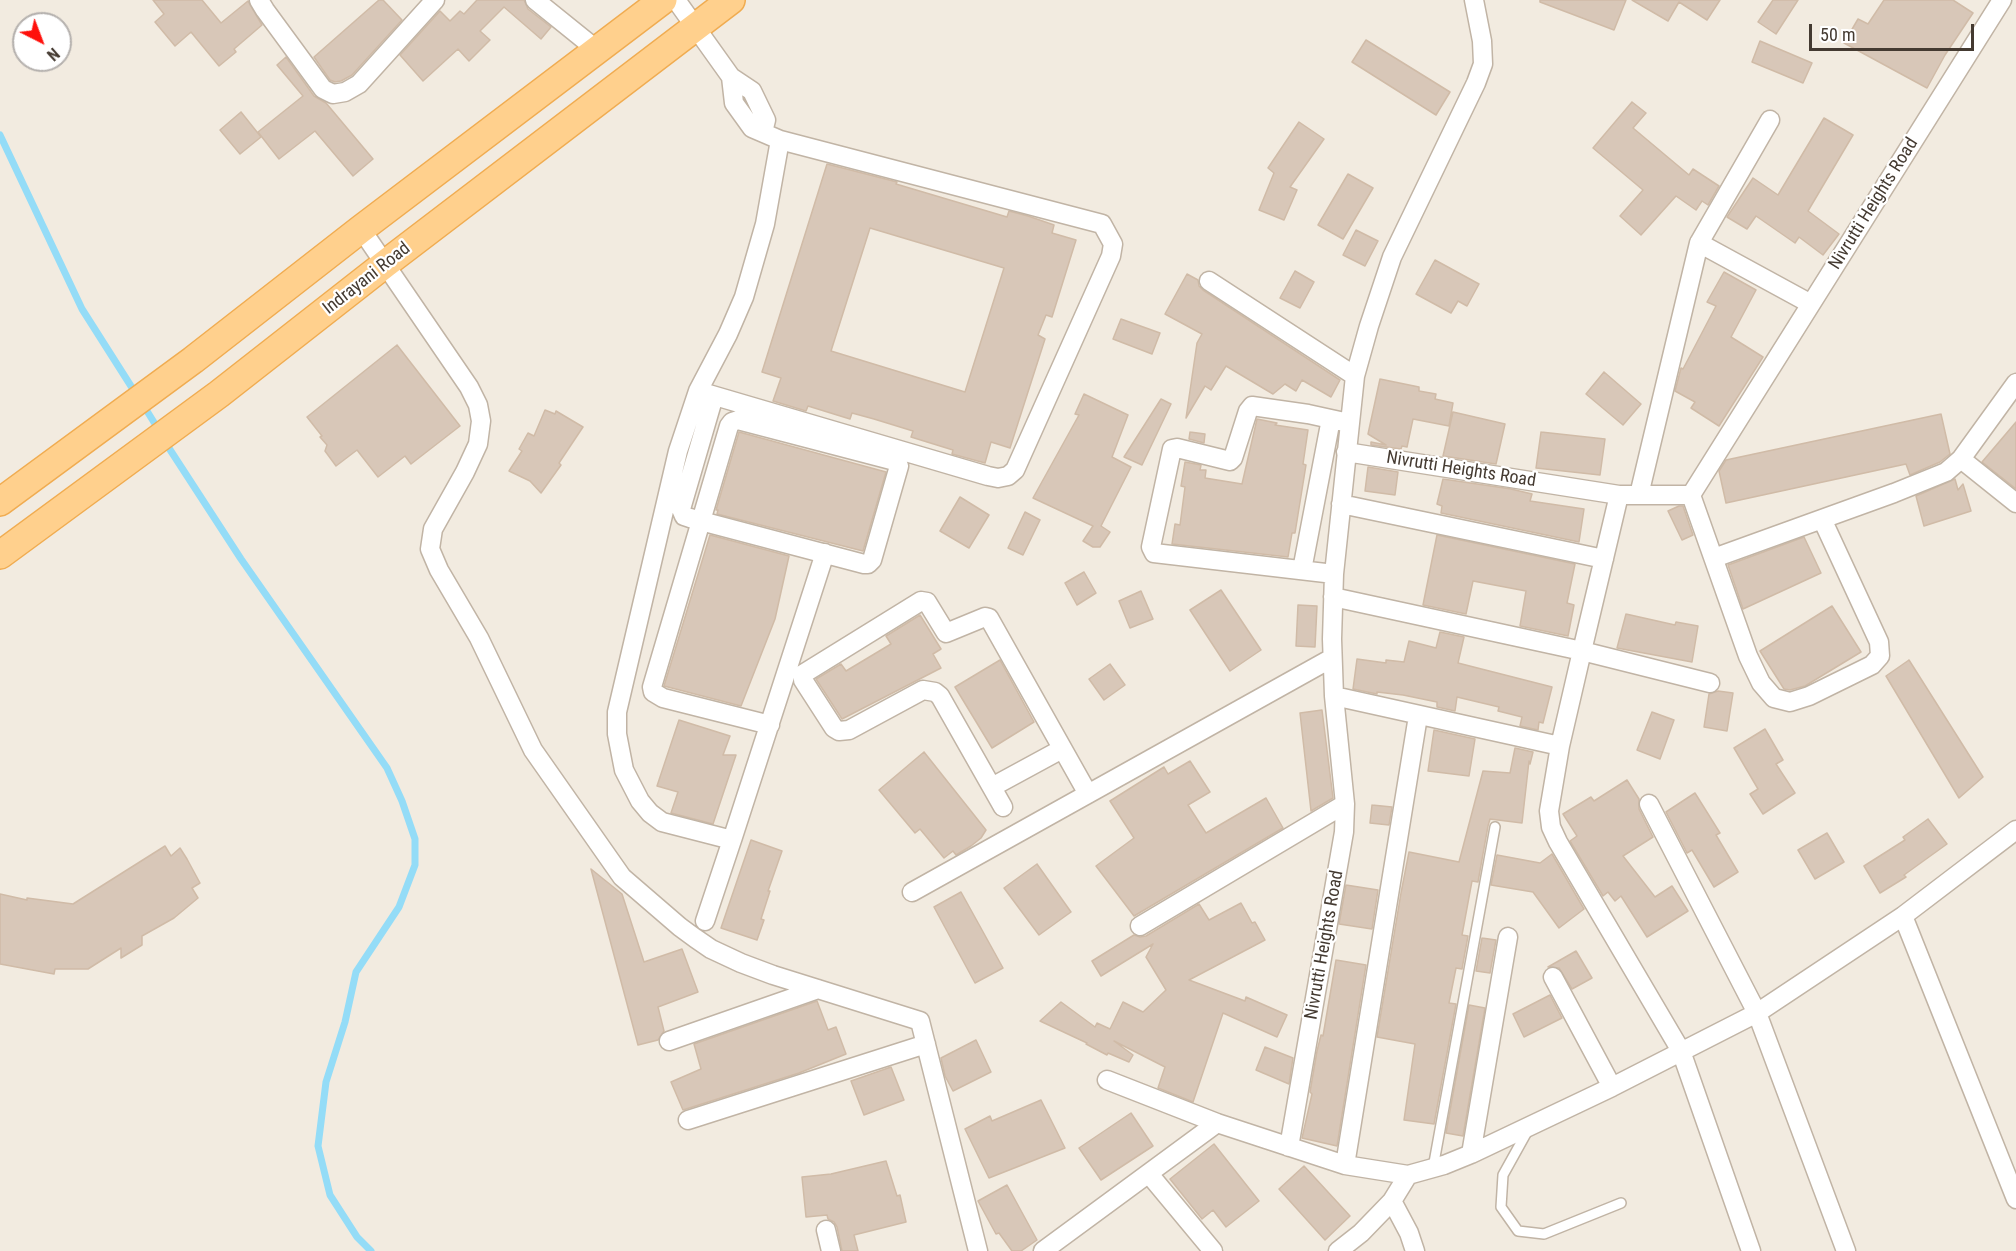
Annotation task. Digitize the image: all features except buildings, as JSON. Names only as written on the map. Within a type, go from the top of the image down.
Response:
[{"type":"main road","points":[[0,502],[151,390],[663,0]]},
{"type":"main road","name":"Indrayani Road","points":[[0,555],[174,427],[732,0]]},
{"type":"street","points":[[260,0],[323,89],[333,94],[345,92],[359,84],[435,0]]},
{"type":"street","points":[[535,0],[597,50]]},
{"type":"street","points":[[676,0],[730,77],[752,91],[766,120],[763,132],[780,140],[1102,224],[1113,244],[1111,256],[1015,470],[1008,476],[998,478],[988,476],[706,393]]},
{"type":"street","points":[[1302,570],[1340,421],[1392,257],[1476,83],[1482,64],[1482,41],[1474,0]]},
{"type":"street","name":"Nivrutti Heights Road","points":[[1289,1147],[1344,832],[1345,804],[1332,658],[1334,574],[1346,452],[1619,495],[1691,495],[2002,0]]},
{"type":"street","points":[[1639,495],[1699,243],[1770,120]]},
{"type":"street","points":[[732,840],[662,822],[650,813],[640,801],[624,770],[617,712],[678,450],[706,393],[744,297],[765,224],[780,140]]},
{"type":"street","points":[[361,229],[469,387],[478,405],[481,421],[478,444],[433,529],[430,549],[439,570],[479,638],[533,750],[622,877],[680,927],[711,949],[741,963],[920,1021],[978,1251]]},
{"type":"street","points":[[1699,243],[1811,304]]},
{"type":"street","points":[[1209,281],[1355,376]]},
{"type":"street","points":[[1714,558],[1946,472],[1961,459],[2014,392]]},
{"type":"street","points":[[706,393],[681,509],[684,516],[701,521],[864,564],[871,562],[899,469],[898,463],[734,421],[729,426],[701,521],[652,687],[653,692],[663,698],[770,725]]},
{"type":"street","points":[[1334,574],[1154,553],[1151,547],[1172,449],[1177,448],[1230,460],[1233,458],[1248,411],[1252,406],[1340,421]]},
{"type":"street","points":[[1340,421],[1346,452]]},
{"type":"street","points":[[1961,459],[2016,503]]},
{"type":"street","points":[[1619,495],[1560,746],[1549,811],[1551,827],[1681,1051],[1751,1251]]},
{"type":"street","points":[[1691,495],[1748,656],[1761,683],[1774,698],[1790,702],[1809,696],[1872,665],[1880,656],[1880,642],[1822,519]]},
{"type":"street","points":[[1341,504],[1604,559]]},
{"type":"street","points":[[705,921],[825,554]]},
{"type":"street","points":[[1333,597],[1582,651],[1710,682]]},
{"type":"street","points":[[1003,807],[944,701],[935,692],[923,690],[849,730],[839,730],[834,728],[803,680],[803,675],[921,601],[927,602],[945,633],[985,617],[988,618],[1088,794]]},
{"type":"street","points":[[912,892],[1332,658]]},
{"type":"street","points":[[1334,696],[1560,746]]},
{"type":"street","points":[[1345,1165],[1418,716]]},
{"type":"street","points":[[992,787],[1062,749]]},
{"type":"street","points":[[1140,926],[1345,804]]},
{"type":"street","points":[[1649,804],[1757,1013],[1846,1251]]},
{"type":"street","points":[[1107,1080],[1217,1123],[1345,1165],[1408,1175],[1470,1154],[1612,1087],[1757,1013],[1903,916],[2014,836]]},
{"type":"street","points":[[1903,916],[2016,1199]]},
{"type":"street","points":[[1470,1154],[1508,937]]},
{"type":"street","points":[[1553,977],[1612,1087]]},
{"type":"street","points":[[669,1041],[818,989]]},
{"type":"street","points":[[688,1120],[926,1044]]},
{"type":"street","points":[[1043,1251],[1217,1123]]},
{"type":"street","points":[[1149,1174],[1213,1251]]},
{"type":"street","points":[[1338,1251],[1361,1233],[1392,1201],[1408,1175]]},
{"type":"street","points":[[1392,1201],[1409,1233],[1415,1251]]},
{"type":"street","points":[[826,1230],[831,1251]]},
{"type":"lane","points":[[1433,1168],[1495,827]]},
{"type":"lane","points":[[1531,1125],[1503,1174],[1501,1208],[1518,1232],[1544,1234],[1621,1203]]},
{"type":"waterway","points":[[0,135],[82,309],[136,394]]},
{"type":"waterway","points":[[142,403],[160,432]]},
{"type":"waterway","points":[[165,442],[241,559],[387,768],[402,801],[415,839],[415,865],[399,907],[356,972],[345,1022],[326,1082],[318,1146],[330,1195],[357,1237],[371,1251]]}]
